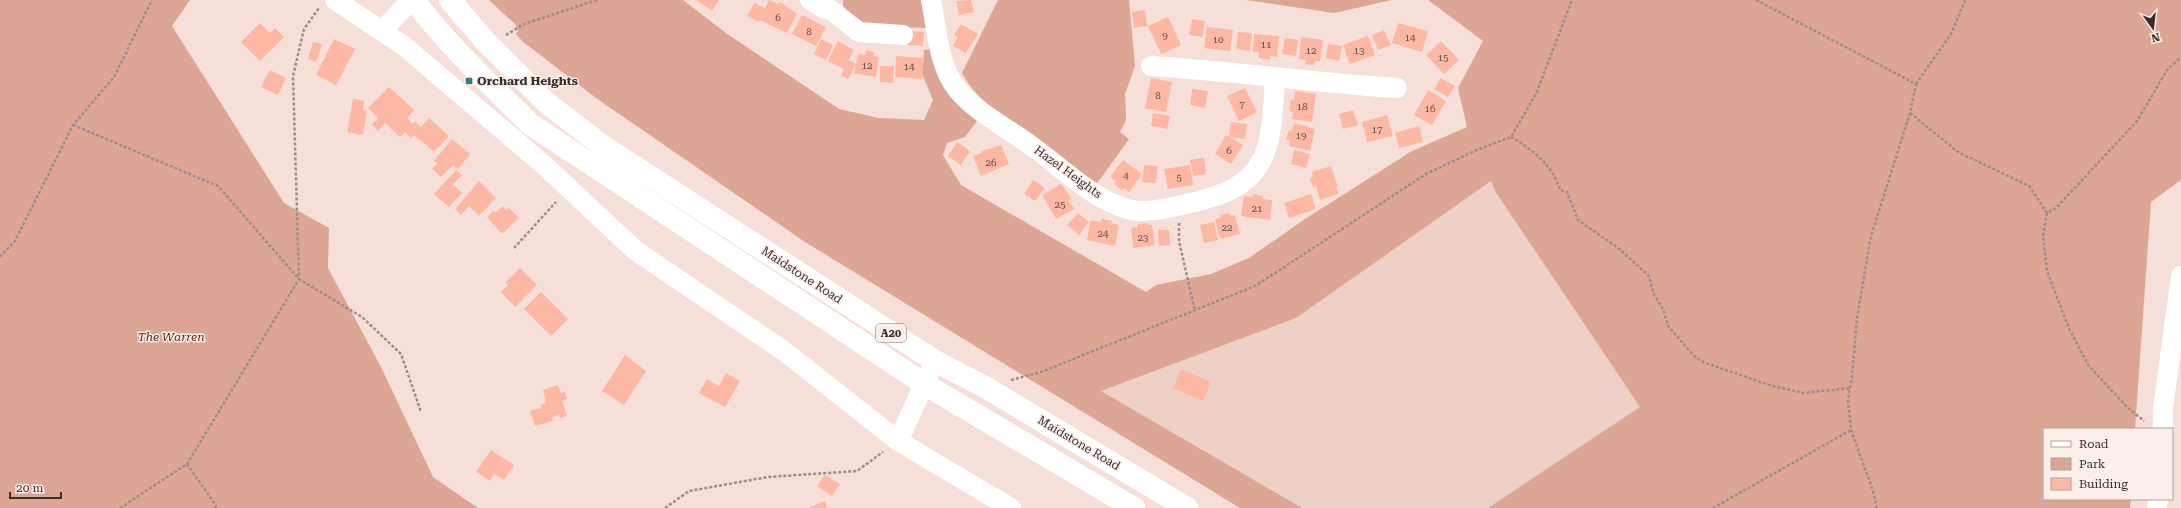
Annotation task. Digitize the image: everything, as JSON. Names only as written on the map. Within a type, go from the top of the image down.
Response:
[{"type":"main road","name":"Maidstone Road","points":[[414,0],[430,23],[530,124],[926,385],[1134,508]]},
{"type":"main road","name":"Maidstone Road","points":[[450,0],[485,41],[548,104],[603,146],[935,361],[985,387],[1187,508]]},
{"type":"street","points":[[382,31],[411,0]]},
{"type":"street","points":[[810,0],[825,9],[834,5],[860,32],[903,35]]},
{"type":"street","name":"Hazel Heights","points":[[931,0],[946,69],[957,89],[988,119],[1028,143],[1081,184],[1111,202],[1128,209],[1147,210],[1182,205],[1205,200],[1236,188],[1256,170],[1266,153],[1271,134],[1275,78]]},
{"type":"street","points":[[328,3],[382,31],[412,53],[569,188],[636,251],[784,351],[898,441],[1011,508]]},
{"type":"street","points":[[1151,66],[1192,68],[1275,78],[1397,88]]},
{"type":"street","points":[[2156,427],[2163,408],[2181,276]]},
{"type":"street","points":[[898,441],[926,385],[935,361]]},
{"type":"path","points":[[0,257],[15,240],[73,125],[114,76],[152,0]]},
{"type":"path","points":[[502,37],[524,24],[597,0]]},
{"type":"path","points":[[985,387],[1041,372],[1255,286],[1426,174],[1479,149],[1511,137],[1536,94],[1572,0]]},
{"type":"path","points":[[1756,0],[1916,84]]},
{"type":"path","points":[[1877,508],[1873,491],[1851,430],[1848,399],[1857,318],[1871,236],[1910,113],[1916,84],[1951,34],[1965,0]]},
{"type":"path","points":[[120,508],[187,464],[299,279],[292,76],[304,29],[328,3]]},
{"type":"path","points":[[2047,213],[2056,208],[2137,121],[2167,70],[2181,57]]},
{"type":"path","points":[[1910,113],[1958,152],[2029,186],[2047,213],[2043,236],[2047,271],[2068,326],[2088,365],[2127,407],[2156,427]]},
{"type":"path","points":[[73,125],[218,186],[299,279],[362,317],[401,354],[421,412]]},
{"type":"path","points":[[1511,137],[1546,162],[1558,182],[1560,190],[1567,192],[1578,220],[1617,247],[1649,276],[1654,295],[1662,309],[1668,326],[1694,356],[1703,362],[1769,385],[1803,393],[1850,388]]},
{"type":"path","points":[[514,248],[569,188]]},
{"type":"path","points":[[1182,205],[1178,241],[1195,311]]},
{"type":"path","points":[[1713,508],[1851,430]]},
{"type":"path","points":[[665,508],[689,491],[768,477],[858,471],[898,441]]},
{"type":"path","points":[[187,464],[216,504],[216,508]]},
{"type":"shaded area","points":[[1486,167],[1641,407],[1488,508],[1240,508],[1055,394]]},
{"type":"green space","name":"The Warren","points":[[0,0],[190,0],[172,26],[284,203],[329,228],[328,268],[381,367],[433,477],[478,508],[0,508]]},
{"type":"green space","points":[[489,0],[683,0],[726,33],[839,109],[879,118],[924,120],[933,100],[922,74],[924,50],[930,49],[953,99],[977,121],[965,137],[947,143],[943,155],[961,185],[1146,292],[1156,285],[1211,274],[1249,258],[1305,219],[1412,151],[1467,127],[1458,88],[1483,41],[1428,0],[2181,0],[2181,180],[2151,202],[2135,428],[2043,428],[2043,500],[2131,500],[2130,508],[1488,508],[1640,407],[1495,191],[1491,181],[1296,318],[1101,391],[1302,508],[1240,508],[805,242],[596,98],[522,41],[516,34],[518,31],[516,25]]},
{"type":"green space","points":[[843,0],[924,0],[928,28],[859,26],[843,6]]},
{"type":"green space","points":[[998,0],[1129,0],[1135,66],[1125,94],[1126,120],[1120,132],[1129,139],[1096,185],[992,108],[975,92],[962,73]]},
{"type":"green space","points":[[1246,0],[1392,0],[1334,13]]},
{"type":"building","points":[[696,0],[719,0],[712,11]]},
{"type":"building","points":[[769,0],[778,4],[780,2],[797,14],[787,33],[760,20],[758,22],[747,16],[754,3],[765,8]]},
{"type":"building","points":[[971,0],[974,12],[959,15],[956,1]]},
{"type":"building","points":[[1145,10],[1147,26],[1134,28],[1132,12]]},
{"type":"building","points":[[802,15],[826,27],[816,46],[792,34]]},
{"type":"building","points":[[1168,17],[1181,45],[1161,54],[1148,26]]},
{"type":"building","points":[[1192,19],[1205,21],[1202,37],[1189,35]]},
{"type":"building","points":[[260,23],[270,33],[275,28],[284,37],[260,61],[241,42]]},
{"type":"building","points":[[1398,23],[1428,31],[1422,52],[1392,43]]},
{"type":"building","points":[[961,24],[978,34],[966,53],[953,46],[958,37],[954,35]]},
{"type":"building","points":[[1207,27],[1233,30],[1230,51],[1204,48]]},
{"type":"building","points":[[1384,30],[1391,45],[1378,50],[1372,35]]},
{"type":"building","points":[[909,31],[924,32],[923,46],[908,45]]},
{"type":"building","points":[[1238,32],[1252,33],[1250,51],[1236,49]]},
{"type":"building","points":[[1254,34],[1279,36],[1277,57],[1270,56],[1270,60],[1259,58],[1259,52],[1253,52]]},
{"type":"building","points":[[1368,36],[1375,55],[1350,64],[1343,45]]},
{"type":"building","points":[[1301,37],[1323,40],[1320,61],[1315,61],[1314,65],[1305,64],[1306,60],[1299,59]]},
{"type":"building","points":[[1285,38],[1298,40],[1296,56],[1282,54]]},
{"type":"building","points":[[334,39],[355,49],[336,85],[316,75]]},
{"type":"building","points":[[821,39],[833,45],[826,60],[814,54]]},
{"type":"building","points":[[838,41],[854,50],[848,60],[856,64],[848,79],[841,75],[844,69],[828,61]]},
{"type":"building","points":[[1441,41],[1459,60],[1444,74],[1426,55]]},
{"type":"building","points":[[313,42],[322,44],[316,62],[308,59]]},
{"type":"building","points":[[1328,44],[1342,46],[1339,61],[1326,58]]},
{"type":"building","points":[[866,50],[874,52],[873,56],[879,57],[876,77],[854,73],[858,54],[865,55]]},
{"type":"building","points":[[896,56],[924,58],[922,79],[895,77]]},
{"type":"building","points":[[880,66],[894,66],[893,83],[880,82]]},
{"type":"building","points":[[270,70],[286,78],[278,95],[261,87]]},
{"type":"building","points":[[1151,78],[1172,82],[1166,112],[1145,108]]},
{"type":"building","points":[[1441,78],[1455,86],[1448,97],[1434,89]]},
{"type":"building","points":[[389,87],[414,110],[407,118],[413,124],[415,121],[421,127],[429,118],[449,136],[434,152],[414,135],[411,138],[405,132],[400,137],[385,123],[378,131],[372,125],[378,118],[368,108]]},
{"type":"building","points":[[1245,88],[1257,112],[1239,121],[1227,96]]},
{"type":"building","points":[[1192,89],[1208,91],[1205,108],[1190,105]]},
{"type":"building","points":[[1428,90],[1446,101],[1432,125],[1414,115]]},
{"type":"building","points":[[1295,91],[1316,94],[1312,122],[1292,119],[1293,112],[1289,111],[1291,99],[1294,100]]},
{"type":"building","points":[[353,99],[364,101],[363,110],[367,111],[363,135],[347,132]]},
{"type":"building","points":[[1353,110],[1358,125],[1343,129],[1339,114]]},
{"type":"building","points":[[1153,113],[1170,116],[1167,129],[1151,126]]},
{"type":"building","points":[[1387,115],[1393,136],[1367,142],[1362,122]]},
{"type":"building","points":[[1231,122],[1247,124],[1245,139],[1229,137]]},
{"type":"building","points":[[1294,123],[1315,129],[1310,151],[1289,146],[1290,141],[1286,139],[1289,130],[1292,131]]},
{"type":"building","points":[[1419,126],[1423,142],[1399,148],[1395,133]]},
{"type":"building","points":[[1226,135],[1243,145],[1231,164],[1215,154]]},
{"type":"building","points":[[452,139],[470,154],[458,169],[453,165],[441,177],[432,169],[437,163],[434,161]]},
{"type":"building","points":[[957,142],[970,151],[961,165],[948,156]]},
{"type":"building","points":[[1001,145],[1009,164],[981,176],[973,156],[982,153],[981,151]]},
{"type":"building","points":[[1294,150],[1310,154],[1306,168],[1291,164]]},
{"type":"building","points":[[1204,158],[1206,174],[1193,176],[1190,160]]},
{"type":"building","points":[[1123,160],[1142,174],[1129,192],[1124,188],[1122,190],[1114,184],[1116,181],[1110,177]]},
{"type":"building","points":[[1144,165],[1158,166],[1156,183],[1142,182]]},
{"type":"building","points":[[1190,165],[1193,185],[1168,189],[1164,169]]},
{"type":"building","points":[[1331,166],[1338,187],[1336,187],[1338,194],[1320,200],[1316,186],[1313,187],[1310,178],[1313,177],[1312,172]]},
{"type":"building","points":[[456,170],[462,175],[453,184],[462,193],[449,207],[434,194]]},
{"type":"building","points":[[1033,180],[1045,188],[1035,201],[1024,194]]},
{"type":"building","points":[[479,181],[496,198],[479,216],[469,206],[461,215],[455,209]]},
{"type":"building","points":[[1061,184],[1072,199],[1069,200],[1074,209],[1056,219],[1042,195]]},
{"type":"building","points":[[1253,194],[1263,196],[1263,199],[1272,200],[1270,220],[1241,216],[1244,196],[1253,197]]},
{"type":"building","points":[[1311,194],[1316,209],[1289,218],[1284,203]]},
{"type":"building","points":[[503,206],[506,210],[508,207],[519,218],[502,234],[487,217],[493,211],[495,213]]},
{"type":"building","points":[[1078,213],[1089,222],[1079,235],[1067,225]]},
{"type":"building","points":[[1229,213],[1230,216],[1235,215],[1240,234],[1220,239],[1215,219],[1221,218],[1220,215]]},
{"type":"building","points":[[1102,219],[1112,221],[1111,223],[1119,225],[1115,246],[1087,240],[1091,220],[1101,222]]},
{"type":"building","points":[[1214,222],[1218,240],[1204,243],[1200,225]]},
{"type":"building","points":[[1148,223],[1148,225],[1152,225],[1155,245],[1133,248],[1131,228],[1138,227],[1138,224]]},
{"type":"building","points":[[1158,230],[1169,230],[1170,245],[1159,246]]},
{"type":"building","points":[[520,268],[537,285],[515,307],[501,292],[508,285],[506,282]]},
{"type":"building","points":[[541,292],[568,319],[551,336],[524,309]]},
{"type":"building","points":[[625,355],[646,371],[624,405],[602,391]]},
{"type":"building","points":[[1181,369],[1211,382],[1203,401],[1173,388]]},
{"type":"building","points":[[726,373],[740,381],[725,407],[699,393],[707,379],[719,386]]},
{"type":"building","points":[[558,385],[561,393],[565,392],[567,399],[562,401],[567,416],[560,418],[559,415],[552,417],[553,421],[535,426],[530,411],[541,408],[540,405],[546,403],[543,390]]},
{"type":"building","points":[[491,450],[514,465],[504,480],[494,474],[490,481],[476,472]]},
{"type":"building","points":[[825,475],[840,484],[832,496],[817,486]]},
{"type":"building","points":[[825,501],[828,508],[808,508]]},
{"type":"place","name":"Orchard Heights","points":[[469,81]]}]
